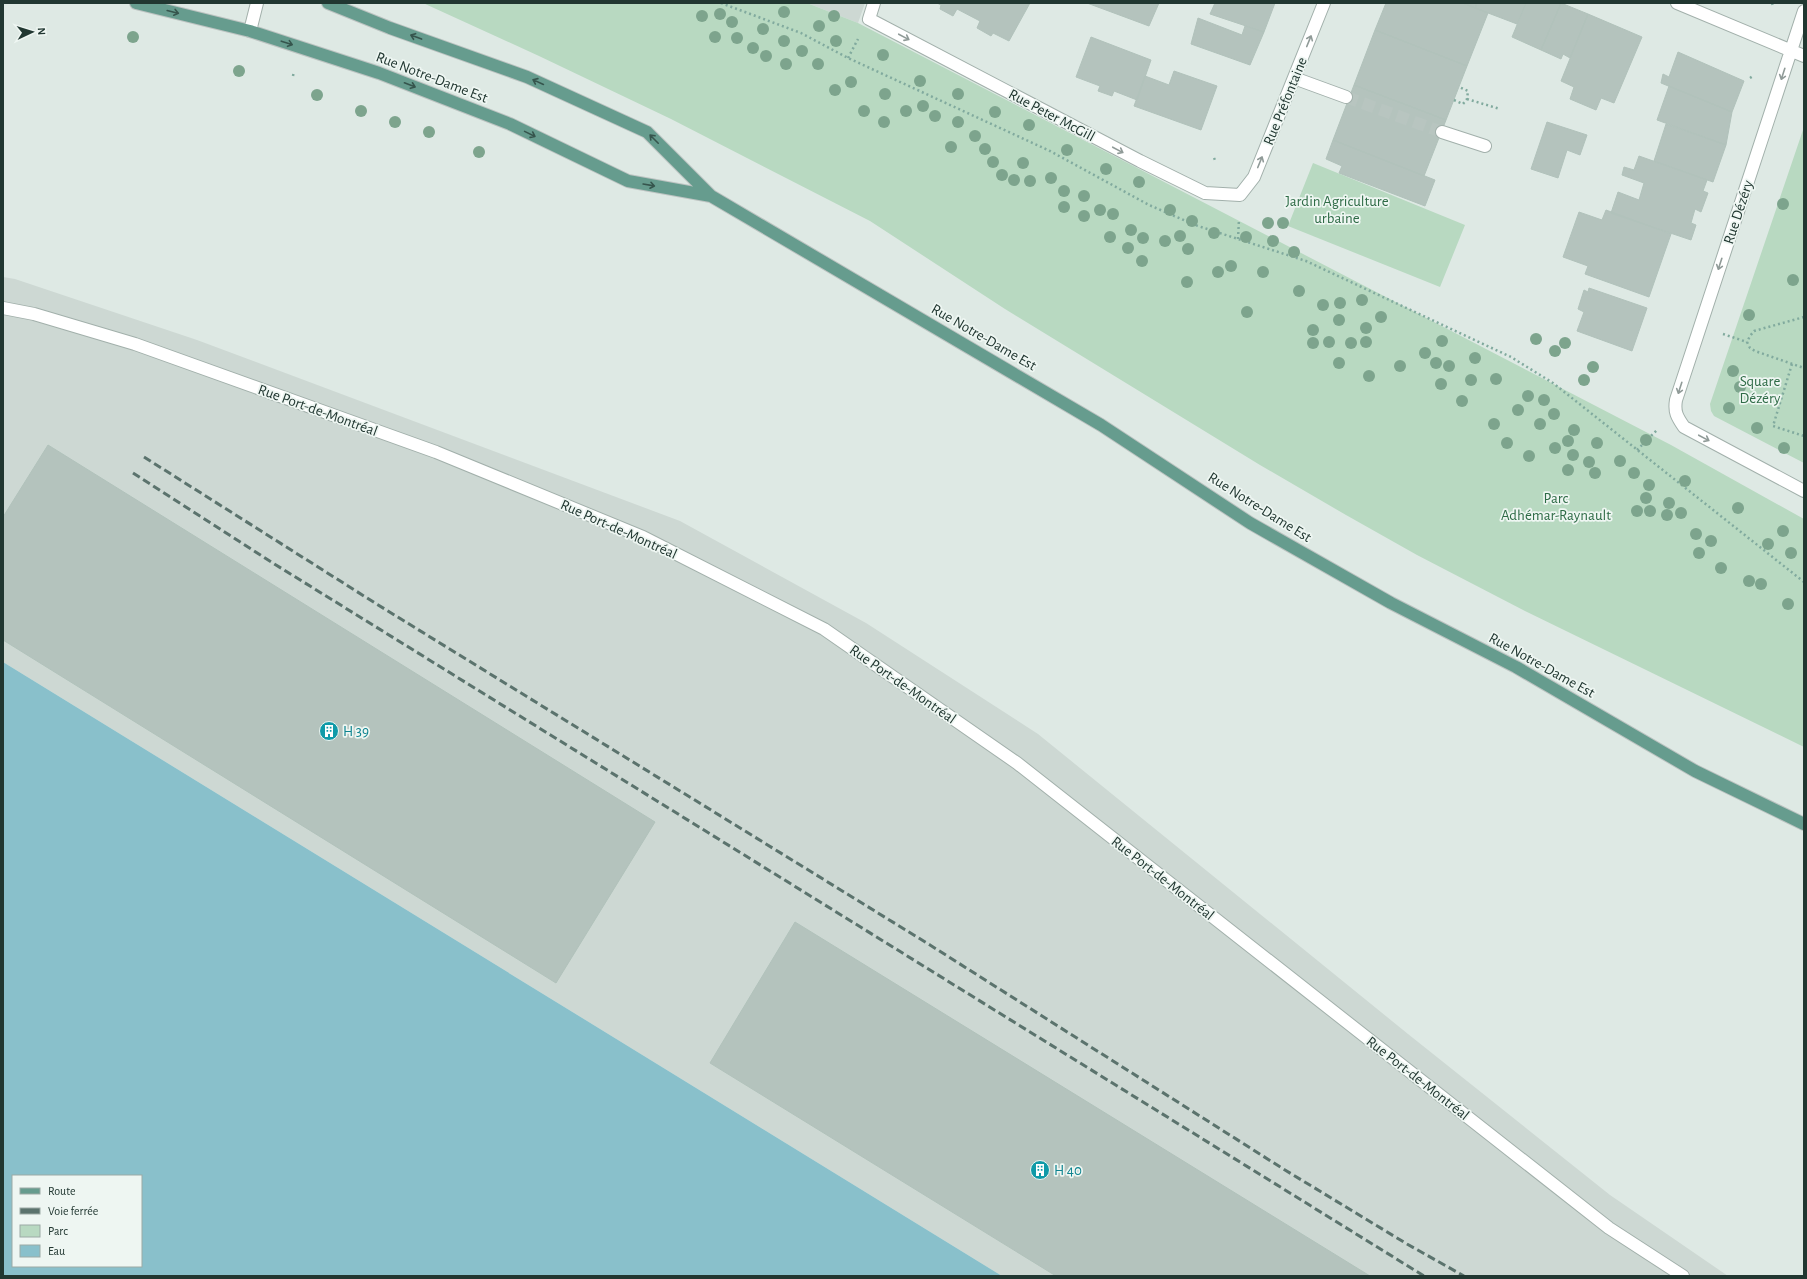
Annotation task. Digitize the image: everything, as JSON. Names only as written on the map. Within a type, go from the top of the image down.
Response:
[{"type":"main road","name":"Rue Notre-Dame Est","points":[[136,3],[250,31],[378,73],[510,124],[628,181],[711,196]]},
{"type":"main road","name":"Rue Notre-Dame Est","points":[[328,3],[390,28],[527,77],[647,132],[711,196],[1102,425],[1257,526],[1392,603],[1516,667],[1695,771],[1804,824]]},
{"type":"street","points":[[250,31],[257,3]]},
{"type":"street","name":"Rue Peter McGill","points":[[874,3],[869,19],[1140,161],[1206,193],[1240,195]]},
{"type":"street","name":"Rue Préfontaine","points":[[1240,195],[1254,177],[1324,3]]},
{"type":"street","points":[[1677,3],[1804,56]]},
{"type":"street","name":"Rue Dézéry","points":[[1804,11],[1676,400],[1675,414],[1684,428],[1804,491]]},
{"type":"street","points":[[1294,78],[1346,97]]},
{"type":"street","points":[[1442,132],[1485,146]]},
{"type":"street","name":"Rue Port-de-Montréal","points":[[3,308],[34,314],[134,344],[436,452],[643,537],[824,629],[1017,764],[1609,1228],[1683,1276]]},
{"type":"path","points":[[721,3],[801,33],[848,58],[1050,151],[1149,205],[1195,225],[1306,261],[1498,350],[1553,383],[1804,582]]},
{"type":"path","points":[[293,76],[294,71]]},
{"type":"path","points":[[1750,78],[1754,76]]},
{"type":"path","points":[[1459,87],[1468,91],[1468,100]]},
{"type":"path","points":[[1454,100],[1463,104],[1468,100]]},
{"type":"path","points":[[1468,100],[1500,110]]},
{"type":"path","points":[[1214,158],[1216,162]]},
{"type":"path","points":[[1747,342],[1754,330],[1804,317]]},
{"type":"path","points":[[1723,334],[1747,342],[1750,348],[1755,351],[1804,368]]},
{"type":"path","points":[[1792,364],[1773,426],[1804,436]]},
{"type":"path","points":[[1637,450],[1653,433]]},
{"type":"shaded area","points":[[807,3],[865,3],[858,23]]},
{"type":"shaded area","points":[[3,277],[15,279],[197,340],[680,521],[866,623],[1038,734],[1408,1034],[1610,1195],[1728,1276],[1002,1276],[3,662]]},
{"type":"green space","name":"Parc Adhémar-Raynault","points":[[423,3],[807,3],[858,23],[1671,445],[1804,519],[1804,747],[1525,611],[1417,555],[1260,465],[1005,309],[870,221],[671,119]]},
{"type":"green space","name":"Square Dézéry","points":[[1804,127],[1804,463],[1714,416],[1711,411],[1710,404]]},
{"type":"green space","name":"Jardin Agriculture urbaine","points":[[1313,163],[1465,225],[1440,287],[1288,226]]},
{"type":"water","points":[[3,662],[1002,1276],[3,1276]]},
{"type":"building","points":[[937,3],[1030,3],[1009,41],[993,33],[991,36],[977,28],[980,21],[957,9],[953,16],[940,9],[941,5]]},
{"type":"building","points":[[1087,3],[1159,3],[1149,26]]},
{"type":"building","points":[[1215,3],[1275,3],[1264,32],[1210,14]]},
{"type":"building","points":[[1386,3],[1463,3],[1488,13],[1467,66],[1375,30]]},
{"type":"building","points":[[1463,3],[1477,3],[1475,8]]},
{"type":"building","points":[[1477,3],[1526,3],[1517,24],[1475,8]]},
{"type":"building","points":[[1526,3],[1561,3],[1541,50],[1512,37]]},
{"type":"building","points":[[1561,3],[1588,14],[1570,58],[1563,54],[1561,59],[1541,50]]},
{"type":"building","points":[[1588,14],[1642,37],[1614,103],[1601,98],[1596,110],[1570,99],[1574,87],[1561,81]]},
{"type":"building","points":[[1198,18],[1242,35],[1245,26],[1264,32],[1250,65],[1191,44]]},
{"type":"building","points":[[1375,30],[1467,66],[1446,120],[1354,85]]},
{"type":"building","points":[[1091,37],[1151,60],[1137,100],[1114,91],[1112,96],[1098,91],[1100,86],[1076,77]]},
{"type":"building","points":[[1678,52],[1744,81],[1732,112],[1661,83],[1663,74],[1669,77]]},
{"type":"building","points":[[1174,71],[1217,86],[1201,130],[1134,106],[1145,76],[1169,85]]},
{"type":"building","points":[[1354,85],[1446,120],[1424,176],[1333,140]]},
{"type":"building","points":[[1669,86],[1732,112],[1726,145],[1657,120]]},
{"type":"building","points":[[1547,122],[1587,135],[1580,155],[1567,150],[1558,178],[1531,169]]},
{"type":"building","points":[[1666,124],[1726,145],[1713,182],[1654,161]]},
{"type":"building","points":[[1333,140],[1435,180],[1425,206],[1339,173],[1342,166],[1326,159]]},
{"type":"building","points":[[1639,156],[1707,180],[1703,191],[1708,193],[1701,212],[1695,209],[1691,223],[1696,225],[1691,240],[1611,213],[1618,192],[1639,200],[1644,183],[1622,175],[1624,167],[1634,170]]},
{"type":"building","points":[[1606,210],[1671,234],[1649,297],[1585,274],[1588,266],[1563,257],[1579,212],[1602,220]]},
{"type":"building","points":[[1589,288],[1647,308],[1632,351],[1577,331],[1584,312],[1578,309],[1584,290],[1588,292]]},
{"type":"building","name":"H 39","points":[[48,445],[655,822],[556,983],[3,640],[3,517]]},
{"type":"building","name":"H 40","points":[[795,922],[1370,1276],[1056,1276],[710,1063]]},
{"type":"tunnel","points":[[1346,97],[1442,132]]},
{"type":"railway","points":[[144,457],[375,603],[930,945],[1285,1170],[1407,1244],[1464,1276]]},
{"type":"railway","points":[[133,473],[276,565],[1424,1276]]},
{"type":"place","name":"H 39","points":[[329,731]]},
{"type":"place","name":"H 40","points":[[1040,1170]]}]
